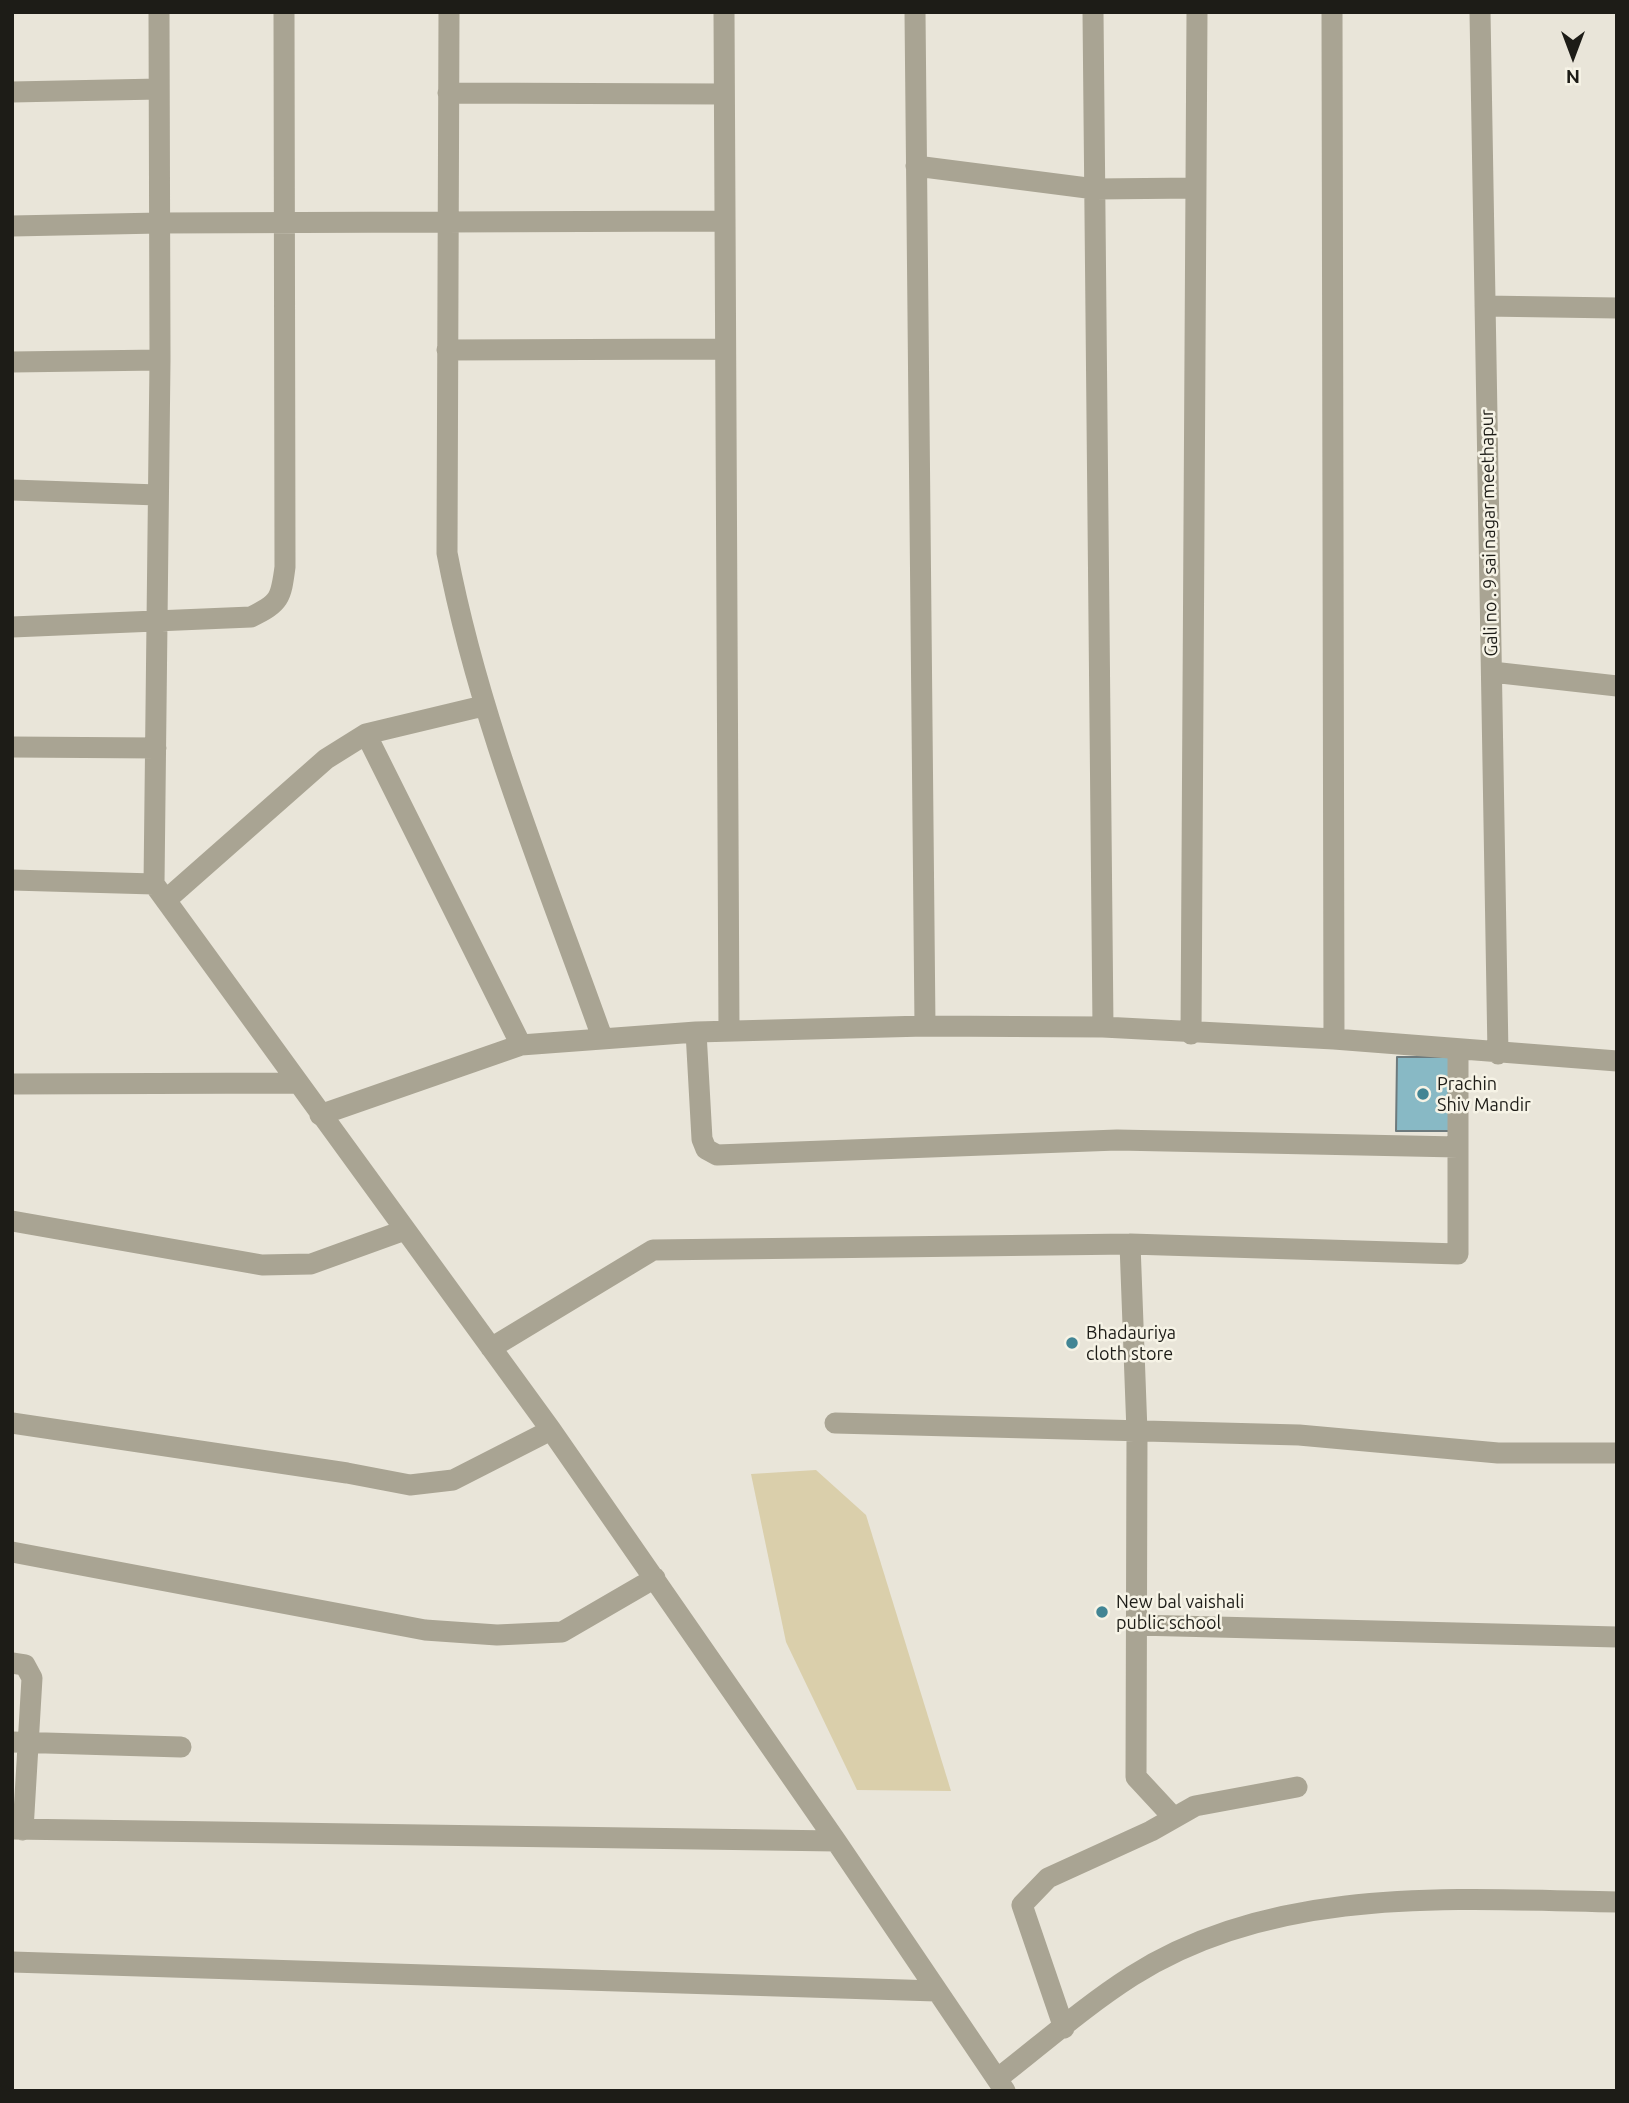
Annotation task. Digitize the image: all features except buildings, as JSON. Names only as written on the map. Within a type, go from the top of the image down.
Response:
[{"type":"street","points":[[159,12],[160,360],[156,748],[160,892],[551,1430],[836,1841],[1001,2085],[1064,2028],[1133,1976],[1230,1928],[1314,1910],[1425,1899],[1617,1902]]},
{"type":"street","points":[[12,627],[251,617],[272,607],[282,594],[285,567],[284,12]]},
{"type":"street","points":[[449,12],[446,222],[447,553],[460,623],[483,706],[602,1037]]},
{"type":"street","points":[[724,12],[729,1031]]},
{"type":"street","points":[[915,12],[925,1026]]},
{"type":"street","points":[[1093,12],[1103,1027]]},
{"type":"street","points":[[1191,1034],[1197,12]]},
{"type":"street","points":[[1332,12],[1334,1039]]},
{"type":"street","name":"Gali no . 9 sai nagar meethapur","points":[[1480,12],[1498,1054]]},
{"type":"street","points":[[12,92],[159,89]]},
{"type":"street","points":[[448,93],[724,94]]},
{"type":"street","points":[[916,166],[1095,189],[1196,188]]},
{"type":"street","points":[[12,226],[724,221]]},
{"type":"street","points":[[1485,306],[1617,308]]},
{"type":"street","points":[[447,350],[724,349]]},
{"type":"street","points":[[12,362],[160,360]]},
{"type":"street","points":[[12,491],[159,495]]},
{"type":"street","points":[[1492,672],[1617,686]]},
{"type":"street","points":[[12,880],[160,892],[326,759],[366,734],[483,706]]},
{"type":"street","points":[[366,734],[521,1045]]},
{"type":"street","points":[[12,747],[156,748]]},
{"type":"street","points":[[320,1115],[521,1045],[696,1032],[925,1026],[1103,1027],[1191,1034],[1334,1039],[1498,1054],[1617,1061]]},
{"type":"street","points":[[696,1032],[702,1139],[706,1149],[717,1155],[1117,1140],[1458,1147]]},
{"type":"street","points":[[491,1348],[653,1250],[1130,1244],[1458,1254],[1458,1050]]},
{"type":"street","points":[[12,1084],[297,1083]]},
{"type":"street","points":[[12,1221],[262,1265],[311,1264],[405,1230]]},
{"type":"street","points":[[1130,1244],[1137,1432],[1136,1777],[1174,1818]]},
{"type":"street","points":[[12,1423],[347,1473],[410,1485],[453,1480],[551,1430]]},
{"type":"street","points":[[835,1423],[1299,1435],[1498,1453],[1617,1453]]},
{"type":"street","points":[[12,1552],[425,1630],[497,1635],[562,1632],[655,1578]]},
{"type":"street","points":[[1136,1625],[1617,1637]]},
{"type":"street","points":[[12,1663],[25,1665],[32,1678],[21,1742],[18,1830],[836,1841]]},
{"type":"street","points":[[21,1742],[181,1747]]},
{"type":"street","points":[[1064,2028],[1022,1905],[1048,1878],[1195,1806],[1297,1787]]},
{"type":"street","points":[[12,1962],[936,1991]]},
{"type":"shaded area","points":[[816,1470],[866,1515],[951,1791],[857,1790],[786,1642],[751,1474]]},
{"type":"place","name":"Prachin Shiv Mandir","points":[[1423,1094]]},
{"type":"place","name":"Bhadauriya cloth store","points":[[1072,1343]]},
{"type":"place","name":"New bal vaishali public school","points":[[1102,1612]]}]
